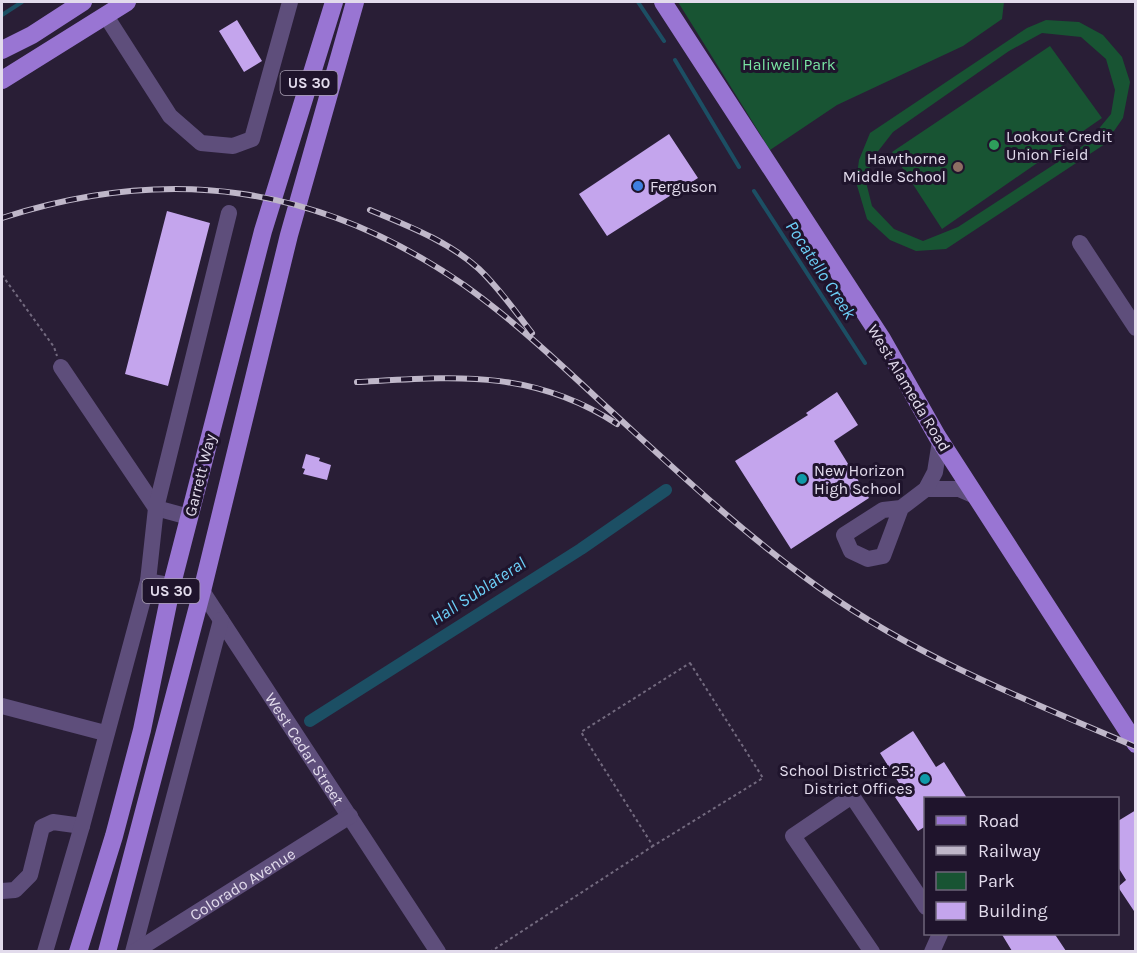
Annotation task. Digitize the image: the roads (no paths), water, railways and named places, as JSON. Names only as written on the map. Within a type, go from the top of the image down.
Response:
[{"type":"main road","points":[[2,50],[32,35],[83,2]]},
{"type":"main road","points":[[2,80],[127,2]]},
{"type":"main road","name":"Garrett Way","points":[[78,951],[114,836],[142,730],[172,584],[263,231],[334,2]]},
{"type":"main road","name":"Garrett Way","points":[[107,951],[202,591],[289,235],[355,2]]},
{"type":"main road","name":"West Alameda Road","points":[[663,2],[882,339],[940,441],[1136,744]]},
{"type":"main road","points":[[32,35],[45,54]]},
{"type":"street","points":[[106,16],[170,116],[201,142],[233,146],[252,139],[290,2]]},
{"type":"street","points":[[45,951],[82,826],[105,733],[148,581],[156,508],[230,213]]},
{"type":"street","points":[[1080,243],[1136,328]]},
{"type":"street","points":[[61,367],[156,508],[189,517]]},
{"type":"street","points":[[901,508],[926,489],[935,472],[940,441]]},
{"type":"street","points":[[926,489],[959,489],[975,496]]},
{"type":"street","points":[[148,581],[202,591]]},
{"type":"street","name":"West Cedar Street","points":[[202,591],[438,951]]},
{"type":"street","points":[[133,951],[221,620]]},
{"type":"street","points":[[2,706],[105,733]]},
{"type":"street","points":[[872,951],[793,836],[852,796],[924,904]]},
{"type":"street","name":"Colorado Avenue","points":[[133,951],[350,816]]},
{"type":"street","points":[[2,891],[15,890],[30,875],[42,827],[54,822],[82,826]]},
{"type":"street","points":[[932,951],[939,935]]},
{"type":"waterway","name":"Pocatello Creek","points":[[2,15],[22,2]]},
{"type":"waterway","name":"Pocatello Creek","points":[[638,2],[664,41]]},
{"type":"waterway","name":"Pocatello Creek","points":[[675,60],[739,167]]},
{"type":"waterway","name":"Pocatello Creek","points":[[754,191],[865,363]]},
{"type":"waterway","name":"Hall Sublateral","points":[[310,721],[581,549],[666,490]]},
{"type":"railway","points":[[2,218],[64,201],[124,192],[183,189],[241,194],[298,206],[354,225],[409,251],[482,298],[550,355],[724,513],[776,556],[842,603],[882,628],[964,672],[1136,747]]},
{"type":"railway","points":[[370,210],[427,235],[467,259],[493,284],[532,333]]},
{"type":"railway","points":[[357,382],[459,378],[522,385],[554,393],[585,406],[617,424]]},
{"type":"place","name":"Lookout Credit Union Field","points":[[994,145]]},
{"type":"place","name":"Hawthorne Middle School","points":[[958,167]]},
{"type":"place","name":"Ferguson","points":[[638,186]]},
{"type":"place","name":"New Horizon High School","points":[[802,479]]},
{"type":"place","name":"School District 25: District Offices","points":[[925,779]]},
{"type":"park label","name":"Haliwell Park","points":[[789,64]]}]
